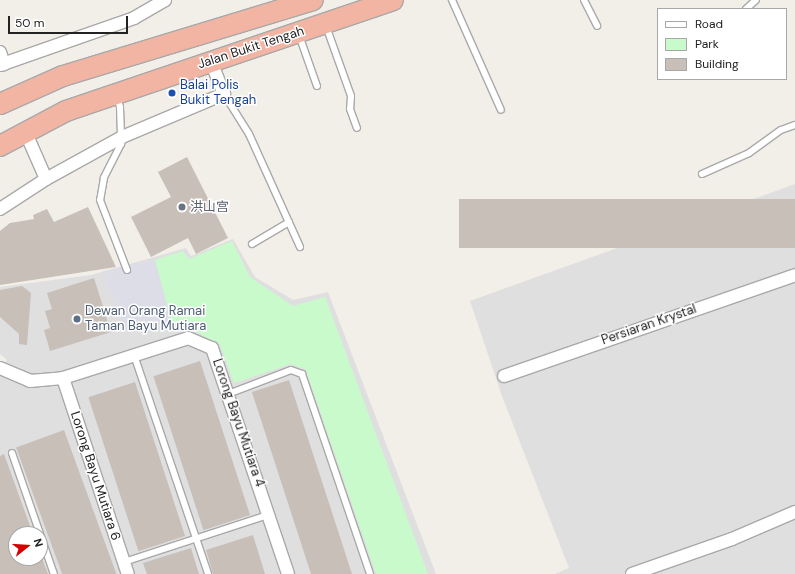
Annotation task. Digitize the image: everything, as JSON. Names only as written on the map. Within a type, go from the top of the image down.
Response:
[{"type":"highway","name":"Jalan Bukit Tengah","points":[[0,104],[64,76],[288,4],[313,0]]},
{"type":"highway","name":"Jalan Bukit Tengah","points":[[0,146],[25,131],[66,111],[393,0]]},
{"type":"street","points":[[1,60],[134,18],[165,0]]},
{"type":"street","points":[[0,209],[46,179],[122,137],[224,94],[210,61]]},
{"type":"street","points":[[25,131],[46,179]]},
{"type":"street","name":"Persiaran Krystal","points":[[504,376],[795,275]]},
{"type":"street","name":"Lorong Bayu Mutiara 4","points":[[0,368],[30,381],[63,378],[188,338],[212,348],[288,574]]},
{"type":"street","name":"Lorong Bayu Mutiara 6","points":[[63,378],[128,574]]},
{"type":"street","points":[[632,574],[732,539],[795,512]]},
{"type":"lane","points":[[452,0],[501,110]]},
{"type":"lane","points":[[584,0],[597,26]]},
{"type":"lane","points":[[747,8],[756,0]]},
{"type":"lane","points":[[325,23],[351,96],[350,109],[357,128]]},
{"type":"lane","points":[[298,32],[317,86]]},
{"type":"lane","points":[[116,93],[120,107],[122,137],[104,178],[100,200],[127,270]]},
{"type":"lane","points":[[224,94],[249,134],[300,247]]},
{"type":"lane","points":[[702,174],[749,153],[781,130],[795,125]]},
{"type":"lane","points":[[252,244],[289,222]]},
{"type":"lane","points":[[134,355],[208,574]]},
{"type":"lane","points":[[228,394],[291,370],[302,374],[370,574]]},
{"type":"lane","points":[[12,453],[54,574]]},
{"type":"lane","points":[[124,562],[268,515]]},
{"type":"shaded area","points":[[795,184],[795,574],[555,574],[569,568],[502,396],[470,301]]},
{"type":"shaded area","points":[[233,239],[255,277],[293,300],[328,292],[436,574],[0,574],[0,368],[7,360],[0,354],[0,287],[91,275],[186,248],[191,256]]},
{"type":"shaded area","points":[[155,260],[171,321],[124,331],[103,271]]},
{"type":"green space","points":[[232,241],[250,277],[293,306],[325,297],[428,574],[376,574],[306,370],[291,364],[234,383],[220,345],[190,328],[171,321],[155,260],[183,251],[189,259]]},
{"type":"building","name":"洪山宫","points":[[187,157],[228,238],[196,254],[188,238],[151,257],[131,217],[171,197],[158,172]]},
{"type":"building","points":[[459,199],[795,199],[795,248],[459,248]]},
{"type":"building","points":[[88,207],[116,267],[0,285],[0,231],[10,223],[34,219],[33,215],[47,209],[54,222]]},
{"type":"building","name":"Dewan Orang Ramai Taman Bayu Mutiara","points":[[94,278],[111,332],[50,351],[44,330],[50,328],[45,311],[52,309],[47,293]]},
{"type":"building","points":[[22,286],[31,293],[27,345],[19,344],[19,334],[0,317],[0,290]]},
{"type":"building","points":[[200,361],[250,515],[203,530],[153,376]]},
{"type":"building","points":[[289,380],[352,574],[311,574],[252,392]]},
{"type":"building","points":[[135,382],[185,536],[138,551],[88,397]]},
{"type":"building","points":[[64,430],[116,574],[62,574],[48,535],[48,526],[45,526],[16,447]]},
{"type":"building","points":[[4,454],[30,526],[8,526],[8,566],[45,566],[48,574],[0,574],[0,456]]},
{"type":"building","points":[[253,535],[265,574],[213,574],[206,550]]},
{"type":"building","points":[[191,548],[199,574],[147,574],[143,563]]},
{"type":"place","name":"Balai Polis Bukit Tengah","points":[[172,93]]},
{"type":"place","name":"洪山宫","points":[[182,207]]},
{"type":"place","name":"Dewan Orang Ramai Taman Bayu Mutiara","points":[[77,319]]}]
